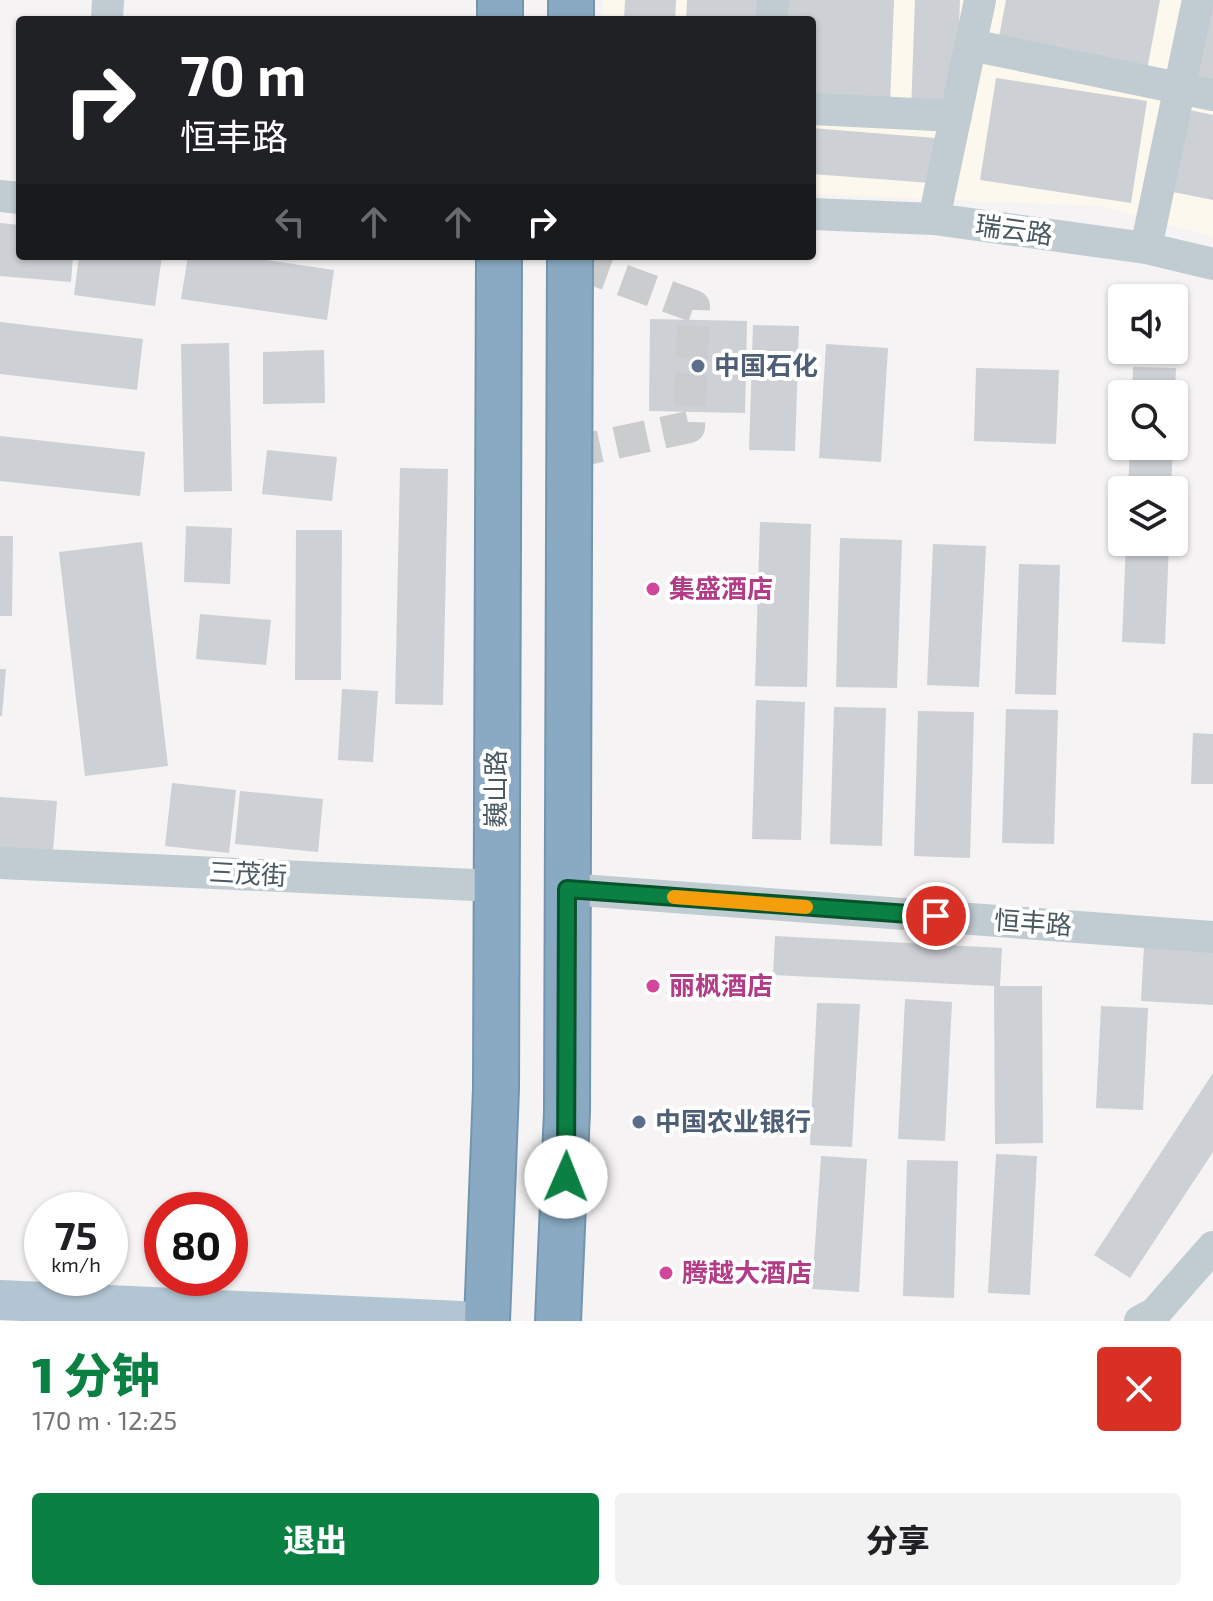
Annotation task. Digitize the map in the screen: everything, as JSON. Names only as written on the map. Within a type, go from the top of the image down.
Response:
[{"type":"highway","name":"巍山路","points":[[487,1321],[495,1153],[499,260]]},
{"type":"highway","points":[[558,1321],[566,1177],[570,260]]},
{"type":"main road","points":[[0,1300],[460,1321]]},
{"type":"street","points":[[934,219],[980,0]]},
{"type":"street","points":[[1146,248],[1198,0]]},
{"type":"street","points":[[971,45],[1213,95]]},
{"type":"street","points":[[816,109],[956,116]]},
{"type":"street","name":"瑞云路","points":[[816,214],[934,219],[1146,248],[1213,264]]},
{"type":"street","name":"三茂街","points":[[0,863],[496,886]]},
{"type":"street","name":"恒丰路","points":[[567,889],[1213,937]]},
{"type":"street","points":[[1140,1321],[1155,1313],[1213,1247]]},
{"type":"shaded area","points":[[603,0],[1213,0],[1213,237],[1101,206],[816,194],[816,16],[602,16]]},
{"type":"building","points":[[625,0],[676,0],[675,16],[624,16]]},
{"type":"building","points":[[687,0],[763,0],[761,16],[686,16]]},
{"type":"building","points":[[788,0],[894,0],[890,105],[816,101],[816,16],[787,16]]},
{"type":"building","points":[[915,0],[960,0],[956,113],[911,111]]},
{"type":"building","points":[[1006,0],[1160,0],[1147,70],[998,42]]},
{"type":"building","points":[[1213,0],[1213,86],[1193,83]]},
{"type":"building","points":[[996,78],[1147,101],[1131,203],[980,180]]},
{"type":"building","points":[[1190,110],[1213,115],[1213,200],[1173,192]]},
{"type":"building","points":[[816,128],[935,138],[931,183],[816,174]]},
{"type":"building","points":[[0,223],[16,225],[16,260],[73,260],[71,282],[0,276]]},
{"type":"building","points":[[78,260],[161,260],[155,306],[74,295]]},
{"type":"building","points":[[187,260],[266,260],[334,270],[327,320],[181,299]]},
{"type":"building","name":"中国石化","points":[[650,319],[747,321],[745,413],[649,411]]},
{"type":"building","points":[[0,322],[143,339],[137,390],[0,374]]},
{"type":"building","points":[[753,325],[799,326],[795,451],[749,450]]},
{"type":"building","points":[[229,343],[232,491],[184,492],[181,344]]},
{"type":"building","points":[[826,344],[888,348],[881,462],[819,458]]},
{"type":"building","points":[[324,350],[325,403],[263,404],[263,352]]},
{"type":"building","points":[[1133,367],[1176,368],[1176,380],[1133,380]]},
{"type":"building","points":[[976,368],[1059,370],[1056,444],[974,441]]},
{"type":"building","points":[[0,436],[145,452],[140,496],[0,481]]},
{"type":"building","points":[[267,450],[337,457],[332,501],[262,494]]},
{"type":"building","points":[[1129,460],[1172,460],[1172,476],[1129,476]]},
{"type":"building","points":[[400,468],[448,469],[443,705],[395,704]]},
{"type":"building","points":[[760,522],[811,524],[807,687],[755,686]]},
{"type":"building","points":[[186,526],[232,528],[230,584],[184,582]]},
{"type":"building","points":[[296,530],[342,530],[341,680],[295,680]]},
{"type":"building","points":[[0,536],[13,536],[12,616],[0,616]]},
{"type":"building","points":[[840,538],[902,540],[897,688],[836,687]]},
{"type":"building","points":[[142,542],[168,766],[85,776],[59,552]]},
{"type":"building","points":[[933,544],[986,546],[979,687],[927,685]]},
{"type":"building","points":[[1125,556],[1168,556],[1165,644],[1122,642]]},
{"type":"building","points":[[1019,564],[1060,565],[1056,695],[1015,694]]},
{"type":"building","points":[[200,614],[271,620],[266,665],[196,659]]},
{"type":"building","points":[[0,669],[6,669],[2,716],[0,716]]},
{"type":"building","points":[[342,689],[378,691],[373,762],[338,760]]},
{"type":"building","points":[[756,700],[805,702],[801,840],[752,839]]},
{"type":"building","points":[[834,707],[886,708],[882,846],[830,844]]},
{"type":"building","points":[[1006,709],[1058,710],[1054,844],[1002,843]]},
{"type":"building","points":[[918,711],[974,712],[970,858],[914,856]]},
{"type":"building","points":[[1193,733],[1213,734],[1213,784],[1191,784]]},
{"type":"building","points":[[172,783],[236,790],[229,853],[165,846]]},
{"type":"building","points":[[240,791],[323,799],[318,852],[235,844]]},
{"type":"building","points":[[0,797],[57,801],[53,852],[0,848]]},
{"type":"building","points":[[775,936],[1002,948],[1000,986],[1042,986],[1043,1143],[995,1144],[994,986],[773,975]]},
{"type":"building","points":[[1144,946],[1213,950],[1213,1005],[1141,1001]]},
{"type":"building","points":[[905,999],[952,1002],[945,1141],[898,1139]]},
{"type":"building","points":[[817,1003],[860,1004],[852,1147],[810,1145]]},
{"type":"building","points":[[1101,1006],[1148,1008],[1143,1110],[1096,1108]]},
{"type":"building","points":[[1213,1073],[1213,1152],[1130,1278],[1094,1255]]},
{"type":"building","points":[[996,1154],[1037,1156],[1030,1295],[988,1293]]},
{"type":"building","points":[[821,1156],[867,1159],[859,1292],[812,1289]]},
{"type":"building","points":[[907,1160],[958,1161],[954,1298],[903,1296]]},
{"type":"tunnel","points":[[569,453],[689,427],[694,306],[570,261]]},
{"type":"slow traffic","points":[[674,897],[806,907]]},
{"type":"place","name":"中国石化","points":[[698,366]]},
{"type":"place","name":"集盛酒店","points":[[653,589]]},
{"type":"place","name":"丽枫酒店","points":[[653,986]]},
{"type":"place","name":"中国农业银行","points":[[639,1122]]},
{"type":"place","name":"腾越大酒店","points":[[666,1273]]},
{"type":"route","points":[[566,1177],[567,889],[936,916]]}]
